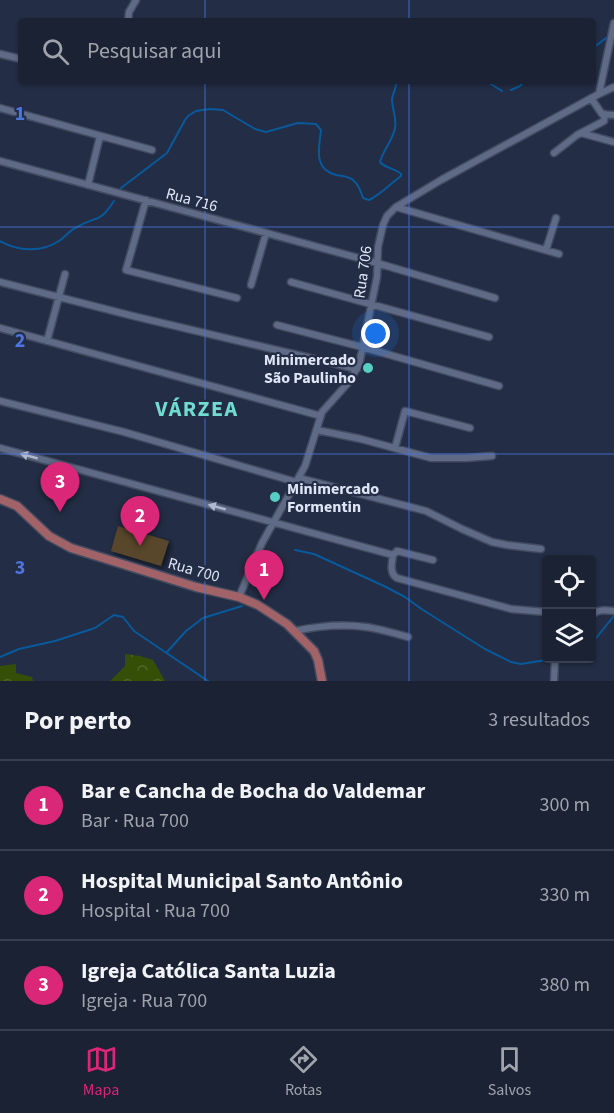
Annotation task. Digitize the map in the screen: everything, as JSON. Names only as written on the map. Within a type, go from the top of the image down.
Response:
[{"type":"main road","name":"Rua 700","points":[[0,499],[17,506],[49,536],[71,548],[196,587],[239,597],[258,605],[287,624],[314,651],[320,666],[322,681]]},
{"type":"street","points":[[128,18],[136,0]]},
{"type":"street","points":[[599,94],[614,23]]},
{"type":"street","points":[[0,54],[18,58]]},
{"type":"street","name":"Rua 706","points":[[239,597],[262,543],[308,460],[321,416],[357,369],[376,277],[378,247],[387,216],[396,207],[450,175],[614,87]]},
{"type":"street","points":[[591,98],[602,114],[614,115]]},
{"type":"street","points":[[0,108],[152,150]]},
{"type":"street","points":[[554,153],[581,133],[604,120],[605,114]]},
{"type":"street","points":[[581,133],[614,142]]},
{"type":"street","points":[[88,185],[100,136]]},
{"type":"street","name":"Rua 716","points":[[0,160],[377,263],[495,298]]},
{"type":"street","points":[[146,201],[126,270],[237,298]]},
{"type":"street","points":[[396,207],[559,254]]},
{"type":"street","points":[[546,250],[556,218]]},
{"type":"street","points":[[251,285],[266,233]]},
{"type":"street","points":[[47,340],[64,274]]},
{"type":"street","points":[[0,282],[265,349],[357,369]]},
{"type":"street","points":[[291,282],[489,337]]},
{"type":"street","points":[[277,325],[499,387]]},
{"type":"street","points":[[0,328],[321,416]]},
{"type":"street","points":[[0,401],[124,432],[298,480],[426,511],[492,542],[540,549]]},
{"type":"street","points":[[395,448],[405,411],[470,428]]},
{"type":"street","points":[[317,430],[437,458],[492,456]]},
{"type":"street","points":[[0,448],[393,555],[401,552],[433,560]]},
{"type":"street","points":[[393,555],[392,570],[397,578],[511,609],[542,612]]},
{"type":"street","points":[[596,611],[614,611]]},
{"type":"street","points":[[295,631],[318,627],[355,626],[408,637]]},
{"type":"street","points":[[554,681],[555,663]]},
{"type":"green space","points":[[125,654],[153,660],[165,681],[110,681],[125,666]]},
{"type":"green space","points":[[16,664],[16,673],[32,677],[33,681],[0,681],[0,666]]},
{"type":"building","points":[[118,526],[169,541],[161,566],[111,551]]},
{"type":"waterway","points":[[596,46],[606,38]]},
{"type":"waterway","points":[[121,188],[167,153],[188,116],[196,111],[210,109],[223,110],[255,129],[266,132],[298,123],[316,124],[321,130],[319,157],[324,168],[336,175],[352,179],[359,187],[363,198],[369,200],[401,176],[399,172],[380,162],[395,128],[392,99],[396,84]]},
{"type":"waterway","points":[[491,84],[502,91]]},
{"type":"waterway","points":[[511,90],[522,84]]},
{"type":"waterway","points":[[0,241],[22,249],[37,249],[52,245],[74,228],[101,216],[114,201]]},
{"type":"waterway","points":[[295,550],[314,554],[384,586],[485,649],[511,662],[521,664],[542,661]]},
{"type":"waterway","points":[[167,652],[186,631],[203,618],[242,606]]},
{"type":"waterway","points":[[0,657],[19,649],[55,641],[95,628],[114,615],[123,617],[134,631],[208,681]]},
{"type":"waterway","points":[[596,638],[613,617]]},
{"type":"place","name":"Minimercado São Paulinho","points":[[368,368]]},
{"type":"place","name":"Minimercado Formentin","points":[[275,497]]},
{"type":"place","name":"Igreja Católica Santa Luzia","points":[[60,512]]},
{"type":"place","name":"Hospital Municipal Santo Antônio","points":[[140,546]]},
{"type":"place","name":"Bar e Cancha de Bocha do Valdemar","points":[[264,600]]},
{"type":"district","name":"VÁRZEA","points":[[197,408]]}]
